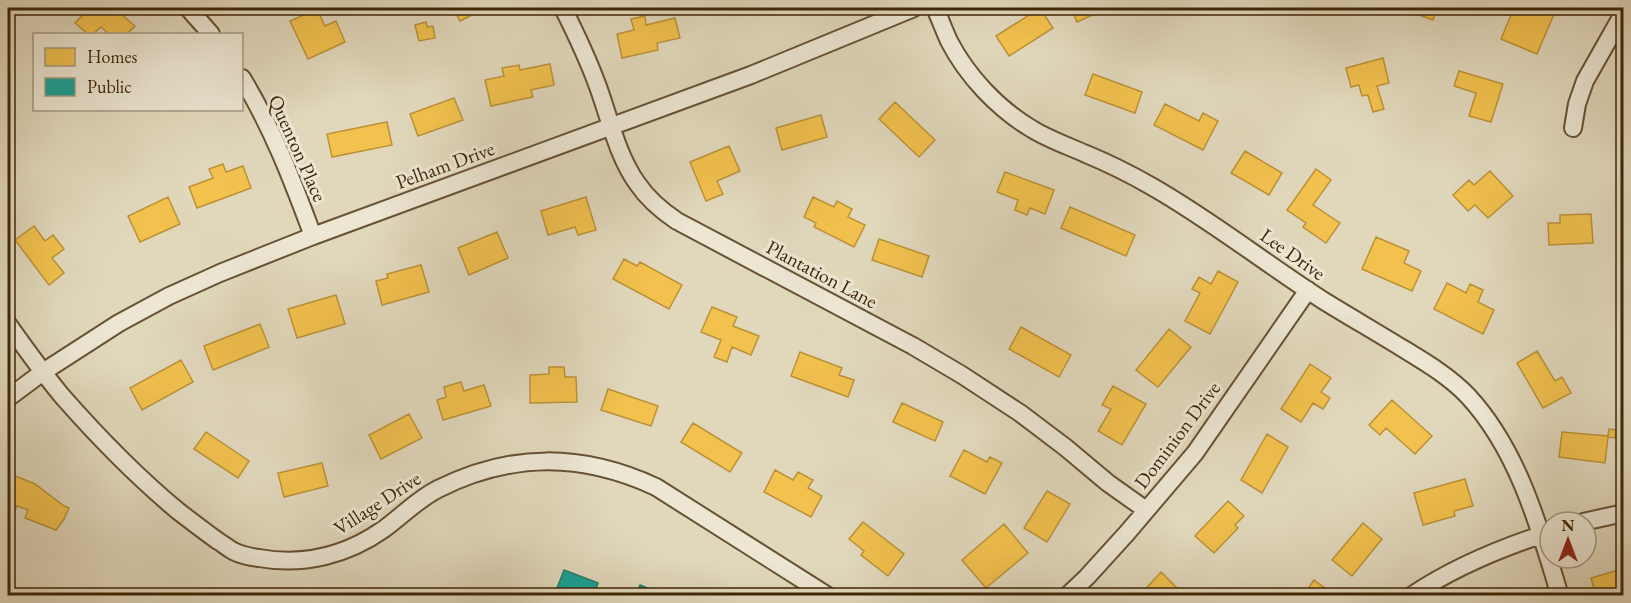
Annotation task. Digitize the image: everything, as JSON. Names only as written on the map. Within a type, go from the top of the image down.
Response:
[{"type":"street","points":[[188,8],[210,33]]},
{"type":"street","name":"Plantation Lane","points":[[562,8],[578,37],[625,163],[637,183],[669,216],[913,346],[962,375],[1020,413],[1146,510]]},
{"type":"street","name":"Pelham Drive","points":[[8,398],[43,372],[119,323],[169,296],[220,273],[313,236],[751,75],[914,8]]},
{"type":"street","name":"Lee Drive","points":[[935,8],[950,42],[965,67],[984,90],[1019,120],[1044,136],[1102,160],[1177,201],[1308,290],[1426,362],[1451,380],[1487,418],[1503,444],[1538,518]]},
{"type":"street","points":[[1573,128],[1576,104],[1585,81],[1623,12]]},
{"type":"street","name":"Quenton Place","points":[[243,80],[273,136],[313,236]]},
{"type":"street","name":"Dominion Drive","points":[[1067,596],[1088,577],[1195,453],[1308,290]]},
{"type":"street","name":"Village Drive","points":[[8,324],[43,372],[99,436],[156,493],[232,551],[271,560],[295,561],[335,554],[384,529],[411,506],[463,477],[519,463],[569,461],[606,468],[656,487],[828,596]]},
{"type":"street","points":[[1598,518],[1623,513]]},
{"type":"street","points":[[1411,596],[1478,558],[1538,537]]},
{"type":"street","name":"Lee Drive","points":[[1554,570],[1560,596]]},
{"type":"building: Homes","points":[[89,8],[114,8],[135,26],[128,33],[108,33],[101,27],[94,33],[87,33],[75,23]]},
{"type":"building: Homes","points":[[453,8],[486,8],[460,21]]},
{"type":"building: Homes","points":[[1040,8],[1053,28],[1009,56],[996,36]]},
{"type":"building: Homes","points":[[1071,8],[1092,8],[1095,14],[1077,22]]},
{"type":"building: Homes","points":[[1413,8],[1437,8],[1433,20],[1411,12]]},
{"type":"building: Homes","points":[[1514,8],[1545,8],[1555,12],[1537,54],[1501,39]]},
{"type":"building: Homes","points":[[317,9],[325,26],[336,21],[345,42],[308,59],[290,21]]},
{"type":"building: Homes","points":[[645,16],[646,25],[675,18],[680,38],[657,43],[658,50],[622,58],[617,34],[634,30],[631,19]]},
{"type":"building: Homes","points":[[426,22],[427,27],[433,26],[435,38],[419,41],[415,25]]},
{"type":"building: Homes","points":[[1383,58],[1389,83],[1377,86],[1384,109],[1373,112],[1368,95],[1362,96],[1359,85],[1351,87],[1346,68]]},
{"type":"building: Homes","points":[[550,64],[554,85],[531,90],[533,97],[491,106],[485,80],[504,76],[502,68],[519,65],[520,70]]},
{"type":"building: Homes","points":[[1459,71],[1503,84],[1491,122],[1469,116],[1476,93],[1454,86]]},
{"type":"building: Homes","points":[[1093,74],[1142,92],[1135,113],[1085,95]]},
{"type":"building: Homes","points":[[454,98],[463,120],[418,136],[410,114]]},
{"type":"building: Homes","points":[[895,102],[935,140],[919,157],[879,119]]},
{"type":"building: Homes","points":[[1165,104],[1199,121],[1203,113],[1218,121],[1203,150],[1154,125]]},
{"type":"building: Homes","points":[[821,115],[827,137],[782,150],[776,128]]},
{"type":"building: Homes","points":[[387,122],[392,145],[332,157],[327,134]]},
{"type":"building: Homes","points":[[729,146],[740,171],[717,181],[723,194],[706,201],[690,162]]},
{"type":"building: Homes","points":[[1245,151],[1282,173],[1269,195],[1231,173]]},
{"type":"building: Homes","points":[[223,164],[226,172],[243,166],[251,188],[197,208],[189,187],[213,178],[209,169]]},
{"type":"building: Homes","points":[[1316,169],[1331,180],[1313,205],[1340,223],[1326,243],[1303,227],[1306,223],[1287,210]]},
{"type":"building: Homes","points":[[1490,171],[1513,196],[1488,218],[1475,205],[1468,211],[1453,195],[1469,180],[1474,185]]},
{"type":"building: Homes","points":[[1005,172],[1054,190],[1045,214],[1030,208],[1027,215],[1015,210],[1018,200],[997,192]]},
{"type":"building: Homes","points":[[168,197],[180,224],[140,242],[128,216]]},
{"type":"building: Homes","points":[[586,197],[596,230],[578,235],[575,227],[548,235],[541,211]]},
{"type":"building: Homes","points":[[813,197],[834,207],[837,201],[852,209],[848,217],[865,225],[854,247],[814,227],[816,223],[804,217]]},
{"type":"building: Homes","points":[[1070,207],[1135,235],[1126,256],[1061,228]]},
{"type":"building: Homes","points":[[1591,214],[1593,243],[1549,245],[1548,223],[1560,223],[1560,215]]},
{"type":"building: Homes","points":[[34,226],[45,241],[53,235],[64,249],[52,258],[64,273],[49,285],[15,240]]},
{"type":"building: Homes","points":[[497,232],[508,258],[469,275],[458,248]]},
{"type":"building: Homes","points":[[1376,237],[1409,251],[1404,263],[1421,271],[1412,291],[1362,269]]},
{"type":"building: Homes","points":[[879,239],[929,256],[922,277],[872,260]]},
{"type":"building: Homes","points":[[624,259],[637,266],[640,262],[682,285],[669,309],[613,279]]},
{"type":"building: Homes","points":[[421,265],[429,292],[382,305],[376,281],[388,278],[387,274]]},
{"type":"building: Homes","points":[[1218,271],[1238,282],[1210,334],[1185,321],[1200,293],[1192,289],[1199,277],[1211,284]]},
{"type":"building: Homes","points":[[1447,283],[1466,293],[1470,284],[1483,290],[1478,302],[1494,310],[1483,334],[1434,309]]},
{"type":"building: Homes","points":[[336,295],[345,324],[297,338],[288,309]]},
{"type":"building: Homes","points":[[712,307],[737,317],[733,326],[759,336],[751,355],[732,347],[727,362],[714,357],[721,340],[701,332]]},
{"type":"building: Homes","points":[[260,324],[269,347],[213,370],[204,346]]},
{"type":"building: Homes","points":[[1021,327],[1071,355],[1059,377],[1009,349]]},
{"type":"building: Homes","points":[[1169,329],[1191,347],[1158,387],[1136,370]]},
{"type":"building: Homes","points":[[1537,351],[1555,381],[1562,377],[1571,393],[1543,408],[1517,363]]},
{"type":"building: Homes","points":[[800,352],[842,368],[839,375],[854,380],[848,397],[791,376]]},
{"type":"building: Homes","points":[[181,360],[193,382],[142,410],[130,388]]},
{"type":"building: Homes","points":[[1310,364],[1331,378],[1321,392],[1330,398],[1323,409],[1313,403],[1301,422],[1281,409]]},
{"type":"building: Homes","points":[[549,367],[564,367],[565,377],[576,377],[577,402],[530,403],[530,375],[549,374]]},
{"type":"building: Homes","points":[[461,382],[464,391],[484,385],[491,406],[443,420],[437,400],[446,397],[444,387]]},
{"type":"building: Homes","points":[[1113,386],[1146,404],[1122,445],[1098,431],[1111,409],[1102,405]]},
{"type":"building: Homes","points":[[608,389],[658,406],[651,426],[601,410]]},
{"type":"building: Homes","points":[[1392,400],[1432,436],[1415,454],[1386,428],[1380,435],[1369,425]]},
{"type":"building: Homes","points":[[902,403],[943,422],[935,441],[893,422]]},
{"type":"building: Homes","points":[[409,414],[422,438],[381,459],[369,435]]},
{"type":"building: Homes","points":[[693,423],[742,453],[730,472],[681,442]]},
{"type":"building: Homes","points":[[1609,429],[1616,430],[1615,438],[1608,437],[1605,463],[1559,457],[1562,432],[1608,436]]},
{"type":"building: Homes","points":[[206,432],[249,461],[238,478],[194,449]]},
{"type":"building: Homes","points":[[1267,434],[1288,447],[1262,493],[1241,480]]},
{"type":"building: Homes","points":[[964,450],[987,462],[990,457],[1002,463],[985,494],[950,476]]},
{"type":"building: Homes","points":[[322,463],[328,486],[284,497],[278,473]]},
{"type":"building: Homes","points":[[775,470],[793,480],[798,472],[813,480],[808,488],[822,496],[811,517],[764,492]]},
{"type":"building: Homes","points":[[8,473],[35,484],[69,508],[56,530],[25,518],[28,510],[17,506],[8,527],[14,507],[8,504]]},
{"type":"building: Homes","points":[[1465,479],[1473,506],[1454,511],[1455,516],[1423,525],[1414,493]]},
{"type":"building: Homes","points":[[1047,491],[1070,504],[1047,542],[1024,528]]},
{"type":"building: Homes","points":[[1228,501],[1244,516],[1235,525],[1238,528],[1214,553],[1195,536]]},
{"type":"building: Homes","points":[[863,522],[904,554],[888,576],[861,555],[864,551],[849,539]]},
{"type":"building: Homes","points":[[1363,523],[1382,539],[1352,576],[1332,560]]},
{"type":"building: Homes","points":[[1004,524],[1028,553],[986,588],[962,560]]},
{"type":"building: Homes","points":[[1618,570],[1618,572],[1624,570],[1624,594],[1596,596],[1591,578]]},
{"type":"building: Homes","points":[[1161,572],[1179,590],[1174,596],[1139,596]]},
{"type":"building: Homes","points":[[1314,580],[1333,594],[1333,596],[1303,596]]},
{"type":"building: Public","points":[[564,570],[598,583],[596,589],[613,596],[554,596]]},
{"type":"building: Public","points":[[640,585],[667,596],[636,596]]}]
